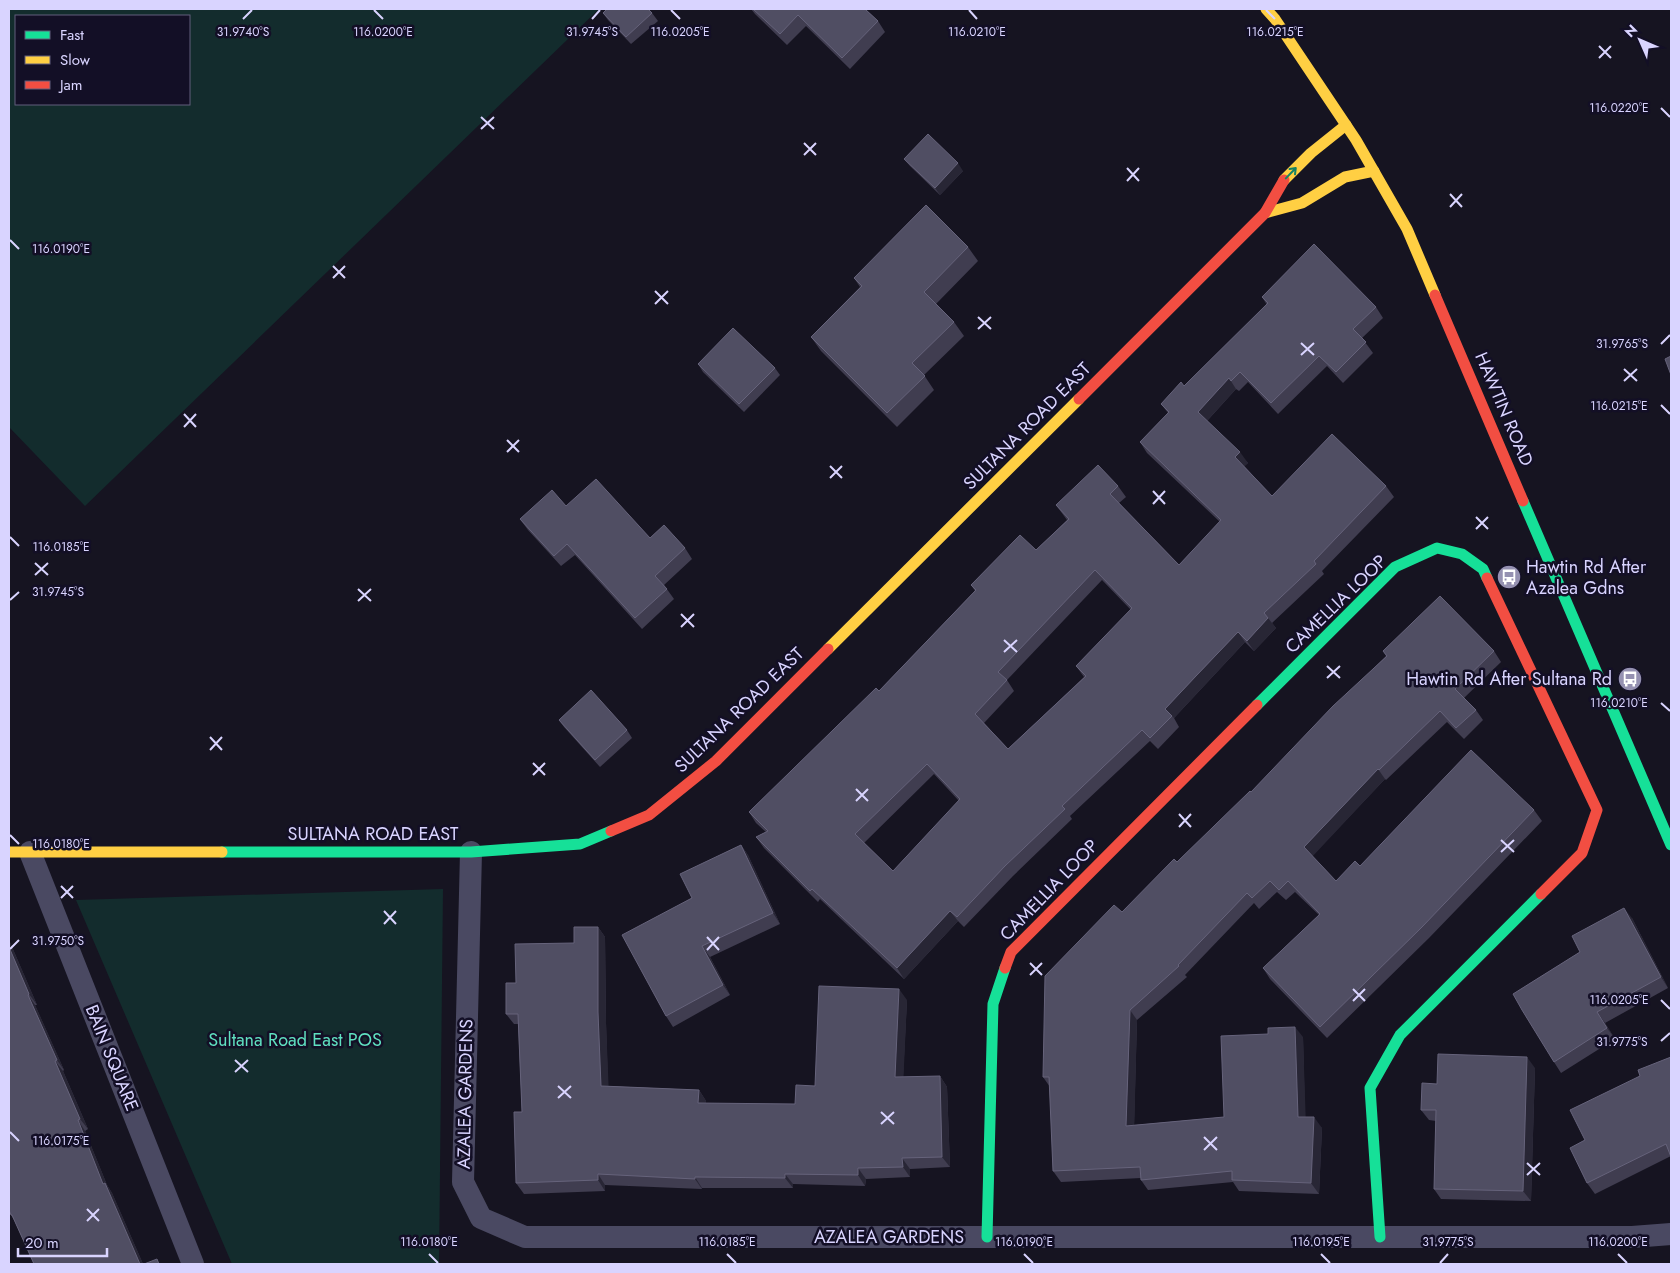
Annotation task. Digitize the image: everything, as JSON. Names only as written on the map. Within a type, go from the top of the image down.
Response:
[{"type":"street","name":"HAWTIN ROAD","points":[[1266,9],[1275,19],[1346,125],[1407,229],[1671,845]]},
{"type":"street","name":"SULTANA ROAD EAST","points":[[19,852],[471,852],[580,844],[649,815],[716,761],[1265,213],[1283,181],[1311,152],[1346,125]]},
{"type":"street","name":"SULTANA ROAD EAST","points":[[1265,213],[1302,202],[1345,177],[1374,171]]},
{"type":"street","name":"CAMELLIA LOOP","points":[[986,1237],[993,1004],[1011,952],[1395,567],[1437,548],[1462,554],[1483,569],[1597,810],[1582,853],[1400,1035],[1370,1088],[1380,1236]]},
{"type":"street","name":"BAIN SQUARE","points":[[19,852],[193,1264]]},
{"type":"street","name":"AZALEA GARDENS","points":[[471,852],[463,1182],[481,1218],[525,1238],[1632,1237],[1671,1234]]},
{"type":"green space","points":[[9,9],[599,9],[85,506],[9,427]]},
{"type":"green space","name":"Sultana Road East POS","points":[[443,889],[439,1264],[232,1264],[76,900]]},
{"type":"building","points":[[607,9],[648,9],[652,13],[626,37],[603,13]]},
{"type":"building","points":[[753,9],[865,9],[878,21],[842,58],[798,15],[780,34]]},
{"type":"building","points":[[928,134],[958,163],[935,188],[904,159]]},
{"type":"building","points":[[926,205],[968,247],[924,292],[954,322],[912,363],[925,376],[887,413],[811,337],[862,286],[854,278]]},
{"type":"building","points":[[1314,244],[1376,307],[1353,329],[1366,342],[1336,372],[1319,356],[1271,403],[1240,372],[1231,381],[1229,378],[1198,412],[1240,452],[1235,457],[1272,496],[1332,434],[1386,486],[1314,561],[1316,564],[1264,613],[1268,618],[1247,641],[1238,632],[1165,709],[1172,716],[1150,738],[1142,730],[1062,806],[1065,809],[1005,866],[957,917],[950,911],[897,968],[812,889],[810,891],[756,837],[768,831],[749,812],[876,688],[879,691],[976,590],[971,585],[1020,535],[1036,550],[1069,519],[1056,505],[1098,465],[1118,486],[1110,494],[1179,565],[1221,520],[1140,442],[1169,412],[1161,404],[1181,382],[1184,386],[1268,303],[1262,297]],"holes":[[[1095,570],[1132,608],[1076,666],[1086,676],[1008,749],[975,714],[1007,680],[998,672]],[[927,764],[960,799],[893,871],[855,834]]]},
{"type":"building","points":[[733,328],[775,368],[739,404],[698,364]]},
{"type":"building","points":[[1671,356],[1671,375],[1665,359]]},
{"type":"building","points":[[596,479],[650,538],[664,525],[685,548],[655,576],[667,589],[635,618],[567,544],[554,556],[520,519],[552,490],[566,506]]},
{"type":"building","points":[[1440,596],[1494,651],[1455,689],[1476,710],[1456,728],[1440,711],[1378,769],[1304,847],[1336,881],[1355,861],[1360,866],[1471,750],[1534,810],[1422,927],[1320,1027],[1263,968],[1320,914],[1288,881],[1279,890],[1270,881],[1252,898],[1247,893],[1179,966],[1130,1010],[1126,1126],[1224,1117],[1221,1036],[1268,1034],[1268,1028],[1295,1027],[1298,1117],[1314,1117],[1311,1183],[1232,1180],[1232,1171],[1141,1180],[1140,1167],[1053,1171],[1049,1077],[1043,1077],[1045,976],[1114,905],[1122,912],[1174,859],[1177,862],[1251,792],[1333,706],[1387,656],[1383,651]]},
{"type":"building","points":[[591,690],[627,730],[595,760],[559,720]]},
{"type":"building","points":[[741,845],[773,913],[702,946],[723,985],[666,1016],[622,935],[692,898],[680,874]]},
{"type":"building","points":[[1624,908],[1661,977],[1597,1012],[1607,1028],[1554,1062],[1513,994],[1580,952],[1572,936]]},
{"type":"building","points":[[574,927],[598,927],[598,1012],[601,1086],[699,1090],[698,1103],[795,1104],[796,1085],[815,1086],[819,986],[899,989],[895,1077],[940,1076],[942,1157],[902,1158],[903,1167],[858,1168],[858,1175],[785,1174],[785,1178],[695,1177],[695,1179],[598,1174],[598,1180],[516,1183],[514,1112],[522,1112],[518,1014],[506,1014],[506,983],[516,983],[515,944],[574,943]]},
{"type":"building","points":[[9,947],[57,1060],[55,1061],[80,1119],[78,1120],[103,1184],[105,1183],[140,1264],[34,1264],[11,1215],[9,1210]]},
{"type":"building","points":[[1438,1054],[1527,1057],[1523,1191],[1434,1189],[1436,1110],[1421,1110],[1422,1083],[1437,1084]]},
{"type":"building","points":[[1671,1057],[1671,1157],[1666,1144],[1587,1183],[1570,1148],[1585,1140],[1570,1110],[1640,1076],[1638,1070]]},
{"type":"building","points":[[157,1259],[159,1264],[144,1264]]},
{"type":"traffic: fast","points":[[1523,501],[1671,845]]},
{"type":"traffic: fast","points":[[1257,705],[1395,567],[1437,548],[1462,554],[1483,569],[1487,578]]},
{"type":"traffic: fast","points":[[222,852],[471,852],[580,844],[611,831]]},
{"type":"traffic: fast","points":[[1380,1237],[1370,1088],[1400,1035],[1541,894]]},
{"type":"traffic: fast","points":[[987,1237],[993,1004],[1005,968]]},
{"type":"traffic: slow","points":[[1266,9],[1275,19],[1356,140],[1407,229],[1435,295]]},
{"type":"traffic: slow","points":[[1284,180],[1311,153],[1346,125]]},
{"type":"traffic: slow","points":[[1265,213],[1302,203],[1345,177],[1374,171]]},
{"type":"traffic: slow","points":[[828,649],[1079,399]]},
{"type":"traffic: slow","points":[[9,852],[222,852]]},
{"type":"traffic: jam","points":[[1079,399],[1265,213],[1284,180]]},
{"type":"traffic: jam","points":[[1435,295],[1523,501]]},
{"type":"traffic: jam","points":[[1487,578],[1597,810],[1582,853],[1541,894]]},
{"type":"traffic: jam","points":[[611,831],[649,815],[716,761],[828,649]]},
{"type":"traffic: jam","points":[[1005,968],[1011,952],[1257,705]]},
{"type":"place","name":"Hawtin Rd After Azalea Gdns","points":[[1509,577]]},
{"type":"place","name":"Hawtin Rd After Sultana Rd","points":[[1630,679]]}]
